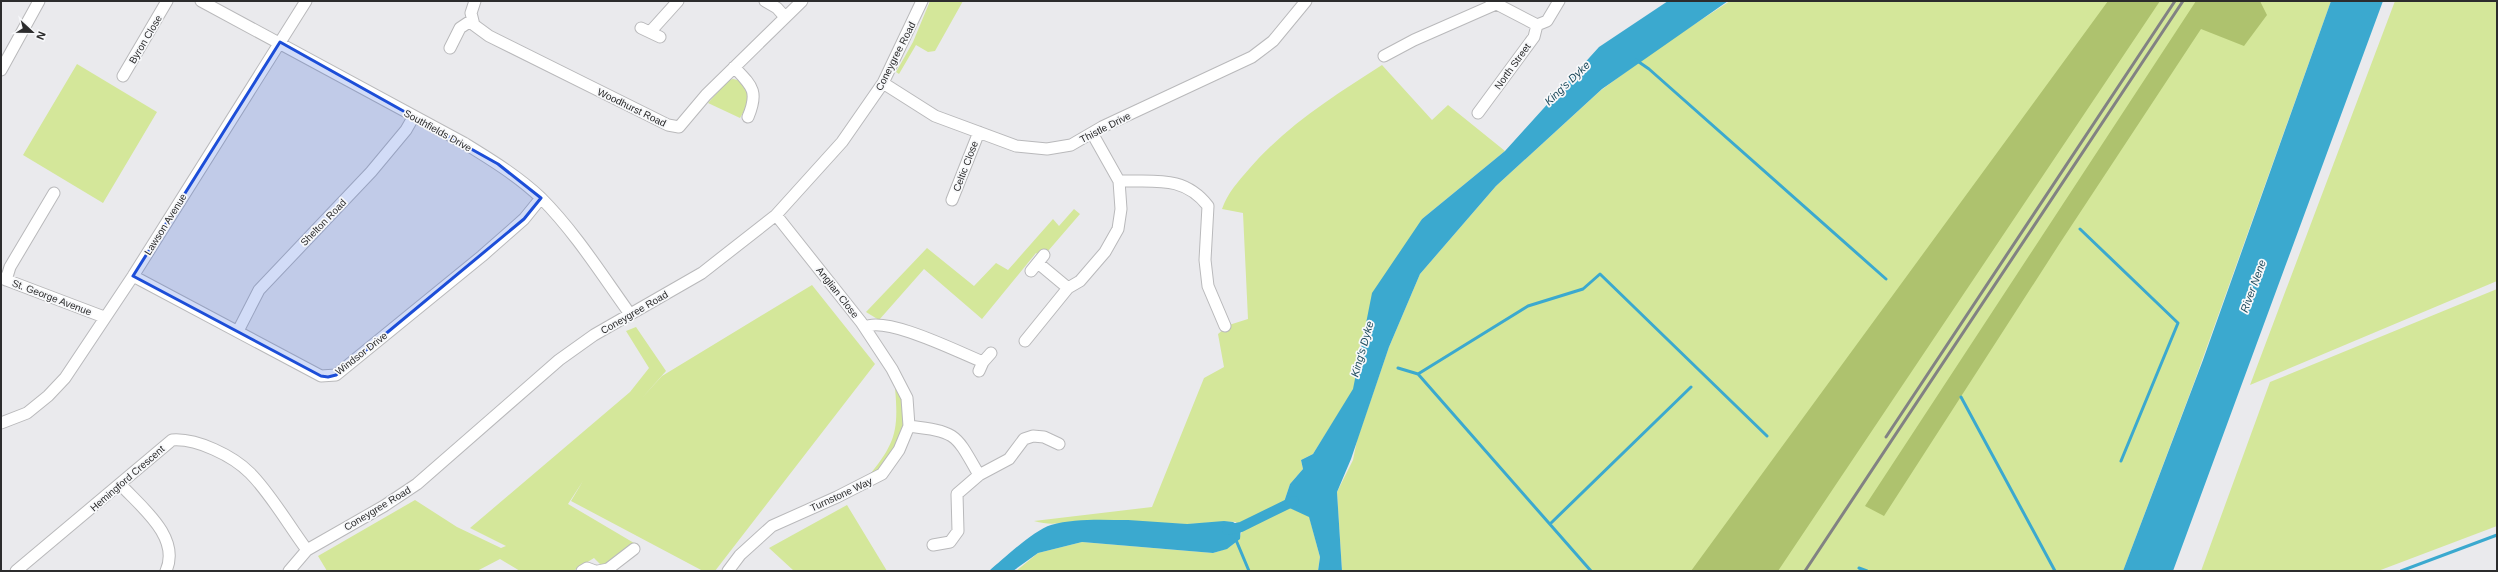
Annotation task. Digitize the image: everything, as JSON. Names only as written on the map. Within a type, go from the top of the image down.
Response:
[{"type":"street","points":[[1,70],[39,1]]},
{"type":"street","name":"Byron Close","points":[[123,76],[167,1]]},
{"type":"street","name":"Southfields Drive","points":[[201,1],[280,42],[498,164],[541,198],[588,255],[630,314]]},
{"type":"street","name":"Lawson Avenue","points":[[1,423],[27,414],[48,396],[65,378],[104,317],[133,276],[306,1]]},
{"type":"street","points":[[450,48],[460,28],[472,20],[471,13],[475,1]]},
{"type":"street","points":[[650,32],[678,1]]},
{"type":"street","points":[[766,1],[777,8],[785,17]]},
{"type":"street","name":"Woodhurst Road","points":[[472,20],[474,25],[489,36],[668,125],[679,126],[734,67],[802,1]]},
{"type":"street","name":"Coneygree Road","points":[[289,571],[307,550],[405,493],[559,360],[630,314],[702,273],[776,215],[842,142],[883,83],[922,1]]},
{"type":"street","name":"North Street","points":[[1478,113],[1534,37],[1537,25],[1547,21],[1559,1]]},
{"type":"street","name":"Thistle Drive","points":[[883,83],[935,116],[1016,146],[1047,149],[1071,145],[1092,133],[1252,57],[1273,41],[1304,2]]},
{"type":"street","points":[[1384,56],[1493,2],[1537,25]]},
{"type":"street","points":[[734,67],[750,83],[754,91],[753,106],[748,117]]},
{"type":"street","name":"Shelton Road","points":[[238,331],[259,290],[371,172],[406,130],[414,116]]},
{"type":"street","name":"Celtic Close","points":[[952,200],[979,132]]},
{"type":"street","points":[[1025,341],[1068,288],[1080,281],[1105,252],[1118,229],[1121,209],[1119,181],[1092,133]]},
{"type":"street","points":[[1119,181],[1178,183],[1198,192],[1208,206],[1205,260],[1208,286],[1225,326]]},
{"type":"street","points":[[3,279],[54,193]]},
{"type":"street","name":"Windsor Drive","points":[[133,276],[321,376],[336,375],[482,256],[524,219],[541,198]]},
{"type":"street","name":"Anglian Close","points":[[776,215],[865,327],[872,324],[897,327],[981,366],[991,353]]},
{"type":"street","points":[[1037,263],[1068,288]]},
{"type":"street","name":"St. George Avenue","points":[[3,279],[104,317]]},
{"type":"street","name":"Turnstone Way","points":[[728,571],[740,555],[772,526],[838,497],[882,474],[899,450],[909,426],[907,398],[892,369],[865,327]]},
{"type":"street","points":[[909,426],[944,431],[954,436],[978,475]]},
{"type":"street","points":[[933,545],[950,542],[958,531],[957,494],[978,475],[1009,459],[1024,439],[1033,436],[1044,437],[1059,444]]},
{"type":"street","name":"Hemingford Crescent","points":[[16,571],[172,440],[185,439],[200,444],[226,457],[250,473],[307,550]]},
{"type":"street","points":[[120,484],[161,530],[168,541],[170,554],[166,571]]},
{"type":"street","points":[[582,571],[587,568],[596,571],[608,569],[634,549]]},
{"type":"highlighted area","points":[[280,42],[498,164],[541,198],[524,219],[336,375],[328,377],[321,376],[133,276]]},
{"type":"green space","points":[[930,1],[963,1],[935,51],[928,52],[916,45],[899,74],[896,72],[913,42]]},
{"type":"green space","points":[[1730,1],[2331,1],[2195,380],[2123,571],[1342,571],[1337,492],[1353,460],[1357,440],[1389,347],[1420,274],[1496,186],[1600,91],[1658,48]]},
{"type":"green space","points":[[2108,1],[2160,1],[1778,571],[1691,571]]},
{"type":"green space","points":[[2196,1],[2260,1],[2267,15],[2244,46],[2201,29],[2060,243],[1884,516],[1865,506]]},
{"type":"green space","points":[[2395,1],[2497,1],[2497,281],[2250,385]]},
{"type":"green space","points":[[77,64],[157,112],[103,203],[23,155]]},
{"type":"green space","points":[[1382,65],[1432,120],[1448,105],[1505,151],[1422,219],[1360,344],[1354,389],[1313,454],[1301,460],[1303,469],[1290,484],[1283,505],[1309,516],[1320,557],[1318,571],[1016,571],[1038,553],[1082,542],[1213,553],[1231,546],[1238,540],[1242,531],[1236,522],[1187,524],[1078,521],[1048,524],[1034,521],[1152,507],[1204,378],[1224,367],[1218,334],[1229,325],[1248,319],[1243,213],[1222,209],[1227,197],[1264,153],[1295,125],[1346,88]]},
{"type":"green space","points":[[733,79],[743,83],[748,92],[750,101],[740,118],[708,103],[718,92],[717,89],[726,81]]},
{"type":"green space","points":[[1074,209],[1080,214],[1042,258],[1036,253],[982,319],[924,269],[879,320],[866,312],[927,248],[974,286],[996,263],[1008,270],[1053,219],[1059,226]]},
{"type":"green space","points":[[812,285],[875,364],[715,571],[703,571],[571,501],[583,481],[568,504],[634,543],[603,567],[594,558],[573,571],[520,571],[500,559],[477,571],[327,571],[318,556],[415,500],[457,527],[501,548],[506,546],[470,528],[630,392],[649,368],[626,331],[636,327],[666,371],[642,398],[662,376]]},
{"type":"green space","points":[[2497,289],[2497,526],[2378,571],[2201,571],[2270,382]]},
{"type":"green space","points":[[895,388],[900,388],[904,403],[904,428],[898,445],[893,452],[881,466],[867,478],[884,456],[893,437],[896,416]]},
{"type":"green space","points":[[847,505],[887,571],[794,571],[769,548]]},
{"type":"water","points":[[1668,1],[1728,1],[1602,89],[1496,186],[1420,274],[1389,347],[1351,459],[1337,492],[1342,571],[1318,571],[1320,557],[1309,517],[1283,505],[1290,484],[1303,469],[1301,460],[1313,454],[1353,389],[1372,293],[1422,219],[1505,151],[1599,47]]},
{"type":"water","name":"River Nene","points":[[2331,1],[2383,1],[2173,571],[2123,571],[2203,360]]},
{"type":"water","points":[[1079,520],[1128,520],[1187,524],[1224,521],[1233,522],[1241,527],[1240,539],[1227,549],[1213,553],[1082,542],[1038,553],[1013,571],[989,571],[1010,552],[1036,533],[1051,525]]},
{"type":"waterway","points":[[1636,60],[1649,69],[1886,279]]},
{"type":"waterway","points":[[2080,229],[2178,323],[2121,461]]},
{"type":"waterway","points":[[1398,368],[1418,374],[1528,306],[1583,289],[1600,274],[1767,436]]},
{"type":"waterway","points":[[1418,374],[1591,571]]},
{"type":"waterway","points":[[1550,524],[1691,387]]},
{"type":"waterway","points":[[1961,397],[2055,571]]},
{"type":"waterway","name":"King's Dyke","points":[[1227,530],[1241,527],[1294,501]]},
{"type":"waterway","points":[[2401,571],[2497,535]]},
{"type":"waterway","points":[[1236,540],[1249,571]]},
{"type":"waterway","points":[[1859,568],[1867,571]]},
{"type":"railway","points":[[1886,437],[2175,1]]},
{"type":"railway","points":[[1805,571],[2183,1]]}]
